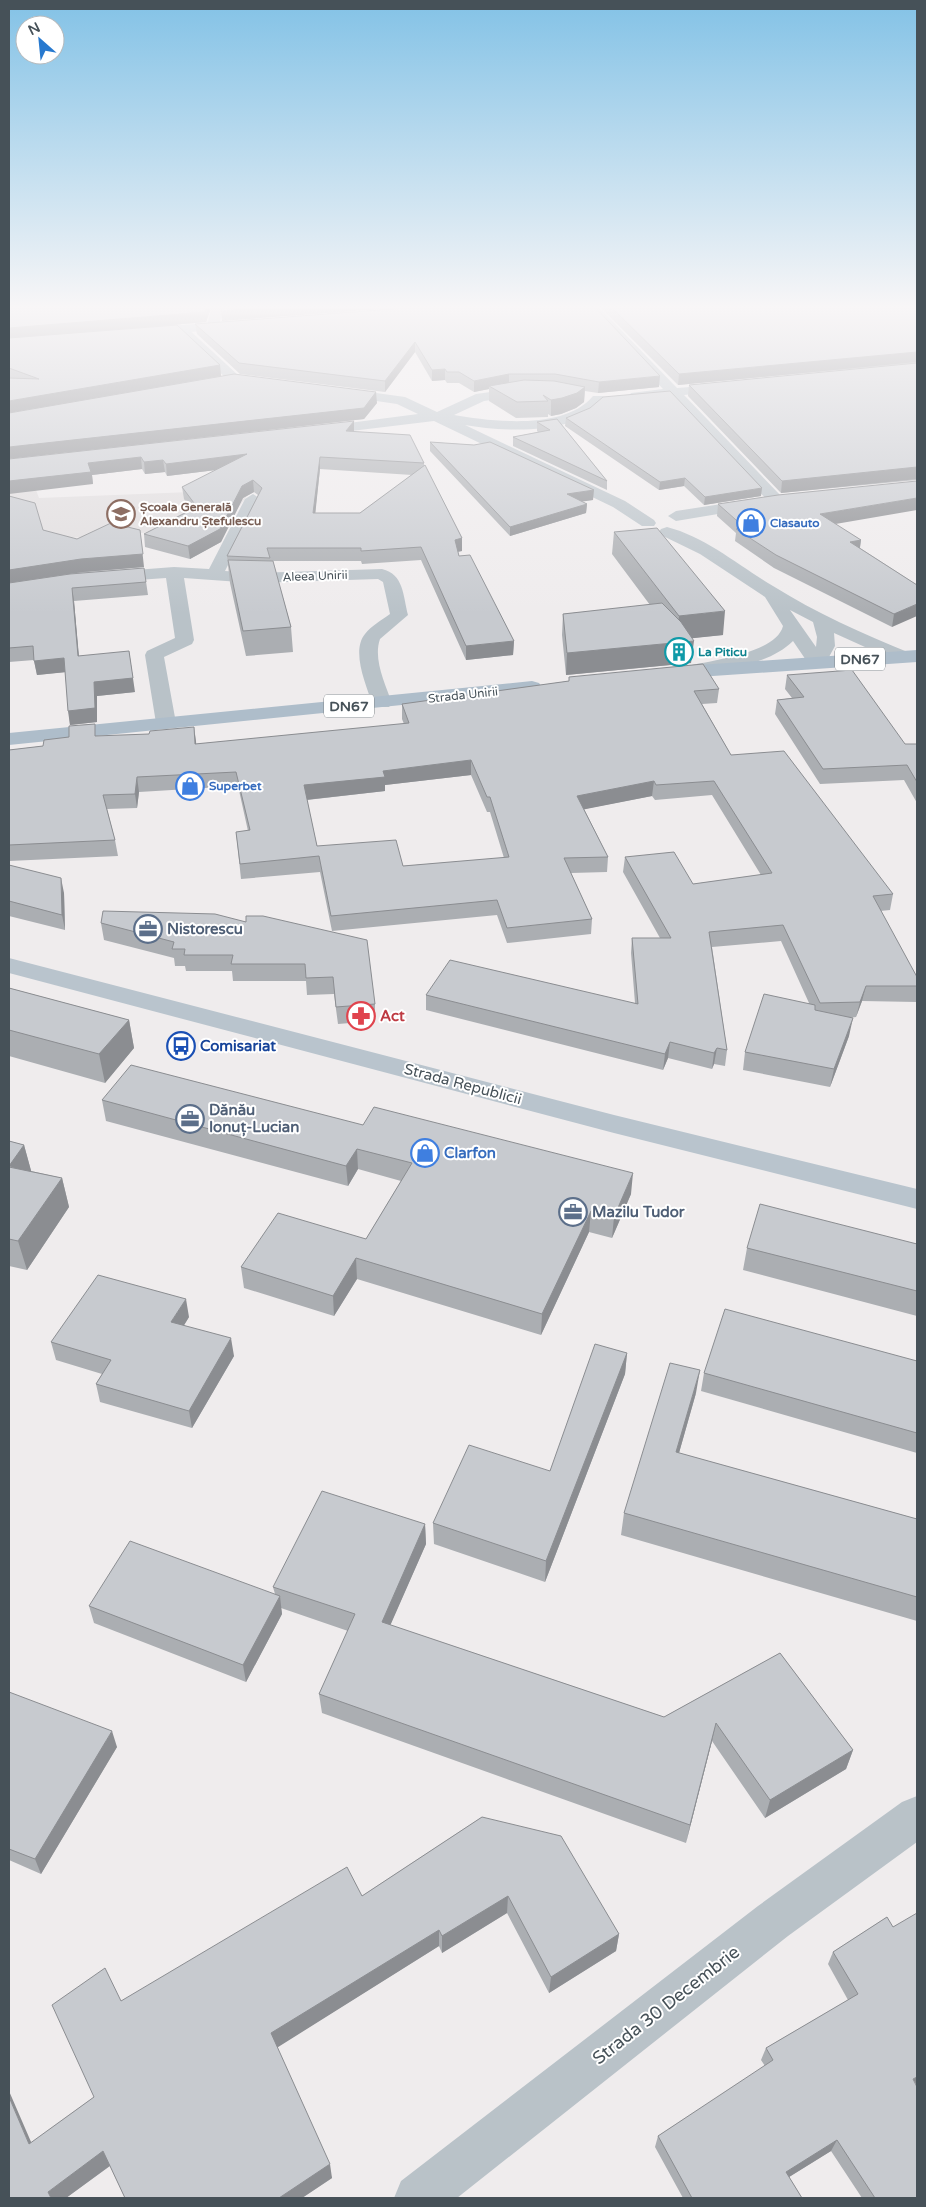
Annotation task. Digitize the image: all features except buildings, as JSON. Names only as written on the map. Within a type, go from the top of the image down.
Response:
[{"type":"main road","name":"DN67","points":[[650,675],[910,656]]},
{"type":"main road","name":"Strada Unirii","points":[[9,739],[553,685]]},
{"type":"main road","name":"Strada Republicii","points":[[9,965],[624,1126],[917,1199]]},
{"type":"street","points":[[415,408],[438,417],[619,504],[654,529],[667,532],[706,550],[768,591],[821,620],[853,636],[910,656]]},
{"type":"street","points":[[438,417],[457,408]]},
{"type":"street","points":[[302,433],[438,417],[478,423],[538,424],[578,415],[589,408]]},
{"type":"street","points":[[688,408],[776,500]]},
{"type":"street","points":[[648,523],[652,518],[680,520],[716,511],[794,498]]},
{"type":"street","points":[[215,574],[253,499]]},
{"type":"street","points":[[619,504],[680,520],[706,550]]},
{"type":"street","points":[[667,532],[680,520]]},
{"type":"street","points":[[166,723],[154,655],[185,640],[174,572]]},
{"type":"street","name":"Aleea Unirii","points":[[90,579],[174,572],[254,578],[382,574],[391,580],[399,615],[372,637],[368,647],[382,703]]},
{"type":"street","points":[[768,591],[818,662],[827,646],[826,634],[821,620]]},
{"type":"street","points":[[689,671],[760,653],[789,636],[793,624]]},
{"type":"street","name":"Strada 30 Decembrie","points":[[418,2198],[773,1921],[917,1817]]},
{"type":"shaded area","name":"Școala Generală Alexandru Ștefulescu","points":[[31,477],[39,498],[191,492],[255,485],[217,537],[199,529],[9,542],[9,479]]},
{"type":"place","name":"Școala Generală Alexandru Ștefulescu","points":[[121,514]]},
{"type":"place","name":"Clasauto","points":[[751,523]]},
{"type":"place","name":"La Piticu","points":[[679,652]]},
{"type":"place","name":"Superbet","points":[[190,786]]},
{"type":"place","name":"Nistorescu","points":[[148,929]]},
{"type":"place","name":"Act","points":[[361,1016]]},
{"type":"place","name":"Comisariat","points":[[181,1046]]},
{"type":"place","name":"Dănău Ionuț-Lucian","points":[[190,1119]]},
{"type":"place","name":"Clarfon","points":[[425,1153]]},
{"type":"place","name":"Mazilu Tudor","points":[[573,1212]]}]
